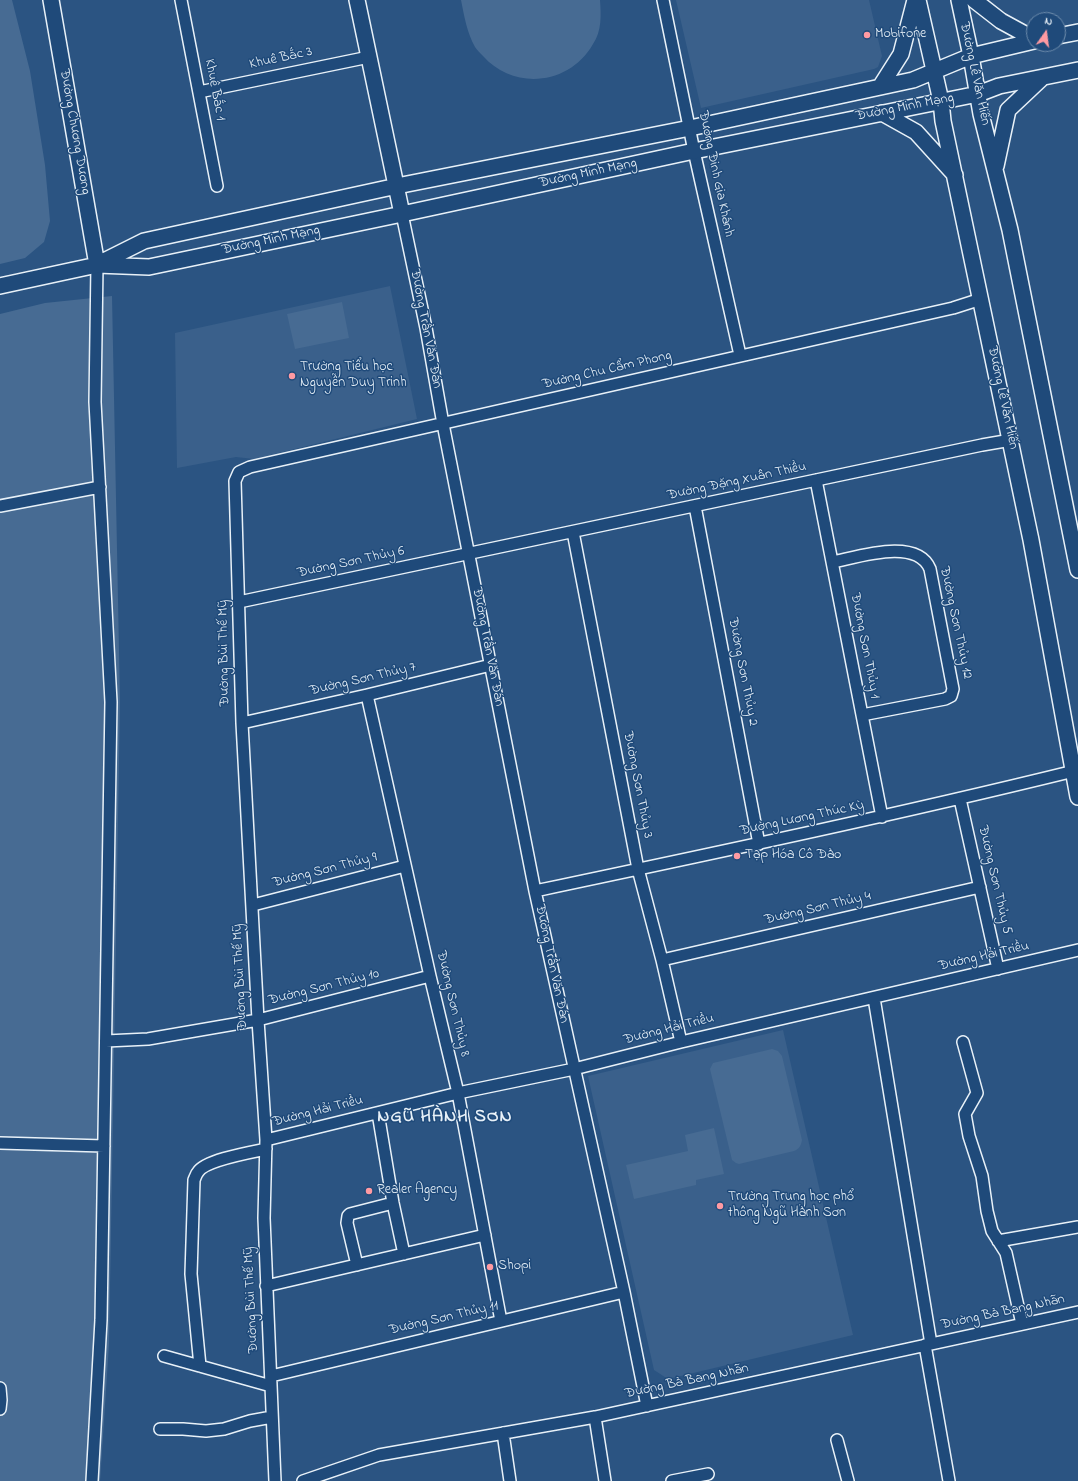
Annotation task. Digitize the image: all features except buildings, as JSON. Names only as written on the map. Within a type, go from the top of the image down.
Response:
[{"type":"street","name":"Đường Chương Dương","points":[[51,0],[97,265]]},
{"type":"street","name":"Khuê Bắc 1","points":[[181,0],[217,186]]},
{"type":"street","name":"Đường Trần Văn Đán","points":[[356,0],[397,186],[426,328],[443,424],[535,891],[624,1292],[646,1406]]},
{"type":"street","name":"Đường Đinh Gia Khánh","points":[[663,0],[694,151],[740,355]]},
{"type":"street","points":[[880,87],[901,54],[917,0]]},
{"type":"street","name":"Đường Lê Văn Hiến","points":[[917,0],[934,72],[1011,440],[1076,771],[1078,797]]},
{"type":"street","name":"Đường Lê Văn Hiến","points":[[959,0],[981,114],[996,169],[1022,289],[1078,570]]},
{"type":"street","points":[[974,0],[1001,21],[1026,35]]},
{"type":"street","points":[[1066,34],[1078,32]]},
{"type":"street","name":"Đường Minh Mạng","points":[[97,265],[144,241],[397,186],[690,128],[914,80],[971,56],[1026,42]]},
{"type":"street","name":"Khuê Bắc 3","points":[[199,92],[369,57]]},
{"type":"street","name":"Đường Minh Mạng","points":[[0,286],[97,265],[149,267],[694,151],[978,94],[999,86],[1078,70]]},
{"type":"street","points":[[996,169],[1008,110],[1042,77]]},
{"type":"street","points":[[882,113],[916,132],[955,175]]},
{"type":"street","points":[[92,1481],[101,1320],[111,702],[95,402],[97,265]]},
{"type":"street","name":"Đường Chu Cẩm Phong","points":[[239,472],[250,466],[443,424],[740,355],[953,308],[981,299]]},
{"type":"street","name":"Đường Đặng Xuân Thiều","points":[[469,554],[1011,440]]},
{"type":"street","name":"Đường Bùi Thế Mỹ","points":[[239,472],[235,481],[242,723],[266,1144],[264,1218],[275,1481]]},
{"type":"street","name":"Đường Sơn Thủy 1","points":[[816,480],[882,817]]},
{"type":"street","points":[[0,506],[100,487]]},
{"type":"street","name":"Đường Sơn Thủy 2","points":[[695,506],[759,844]]},
{"type":"street","name":"Đường Sơn Thủy 3","points":[[573,532],[638,869],[662,960],[681,1042]]},
{"type":"street","name":"Đường Sơn Thủy 12","points":[[833,562],[892,550],[917,556],[927,562],[930,569],[943,632],[953,689],[951,696],[944,699],[862,715]]},
{"type":"street","name":"Đường Sơn Thủy 6","points":[[239,602],[469,554]]},
{"type":"street","name":"Đường Sơn Thủy 7","points":[[242,723],[491,665]]},
{"type":"street","name":"Đường Sơn Thủy 8","points":[[367,695],[430,976],[458,1093],[501,1321]]},
{"type":"street","name":"Đường Lương Thúc Kỳ","points":[[535,891],[882,817],[1076,771]]},
{"type":"street","name":"Đường Sơn Thủy 5","points":[[960,799],[998,969]]},
{"type":"street","name":"Đường Sơn Thủy 9","points":[[253,905],[405,866]]},
{"type":"street","name":"Đường Sơn Thủy 4","points":[[662,960],[980,887]]},
{"type":"street","name":"Đường Hải Triều","points":[[200,1366],[191,1274],[194,1180],[198,1171],[207,1165],[266,1144],[378,1113],[458,1093],[574,1069],[681,1042],[1078,950]]},
{"type":"street","name":"Đường Sơn Thủy 10","points":[[106,1041],[164,1037],[258,1020],[430,976]]},
{"type":"street","points":[[874,998],[949,1481]]},
{"type":"street","points":[[963,1042],[977,1093],[965,1114],[982,1176],[992,1231],[1006,1254],[1022,1324]]},
{"type":"street","points":[[378,1113],[393,1204],[404,1254]]},
{"type":"street","points":[[0,1143],[104,1146]]},
{"type":"street","points":[[357,1264],[347,1223],[348,1216],[350,1214],[393,1204]]},
{"type":"street","points":[[998,1241],[1078,1227]]},
{"type":"street","points":[[266,1286],[485,1235]]},
{"type":"street","name":"Đường Sơn Thủy 11","points":[[271,1381],[501,1321],[624,1292]]},
{"type":"street","name":"Đường Bà Bang Nhãn","points":[[303,1481],[379,1455],[595,1417],[1078,1312]]},
{"type":"street","points":[[164,1356],[200,1366],[271,1381]]},
{"type":"street","points":[[0,1388],[0,1409]]},
{"type":"street","points":[[160,1429],[206,1431],[224,1429],[250,1421],[272,1417]]},
{"type":"street","points":[[595,1417],[605,1481]]},
{"type":"street","points":[[503,1433],[510,1481]]},
{"type":"street","points":[[837,1440],[848,1481]]},
{"type":"street","points":[[672,1481],[708,1474]]},
{"type":"shaded area","points":[[0,0],[12,0],[30,71],[45,165],[50,221],[44,242],[25,258],[0,264]]},
{"type":"shaded area","points":[[461,0],[600,0],[601,17],[598,34],[583,58],[570,68],[556,75],[541,78],[525,78],[510,75],[496,67],[475,47],[468,30]]},
{"type":"shaded area","points":[[676,0],[869,0],[882,56],[878,67],[874,69],[701,108]]},
{"type":"shaded area","name":"Trường Tiểu học Nguyễn Duy Trinh","points":[[390,286],[417,419],[254,459],[236,457],[177,468],[175,333]]},
{"type":"shaded area","points":[[112,296],[120,701],[109,1344],[100,1481],[0,1481],[0,314],[45,303]]},
{"type":"shaded area","points":[[342,302],[349,338],[295,349],[287,314]]},
{"type":"shaded area","name":"Trường Trung học phổ thông Ngũ Hành Sơn","points":[[783,1030],[853,1335],[668,1379],[654,1370],[588,1076]]},
{"type":"shaded area","points":[[772,1049],[778,1051],[782,1056],[802,1142],[794,1151],[739,1164],[732,1160],[710,1069],[713,1063]]},
{"type":"shaded area","points":[[714,1128],[724,1174],[696,1180],[696,1185],[634,1199],[626,1165],[688,1151],[685,1135]]},
{"type":"place","name":"Mobifone","points":[[867,35]]},
{"type":"place","name":"Trường Tiểu học Nguyễn Duy Trinh","points":[[292,376]]},
{"type":"place","name":"Tạp Hóa Cô Đào","points":[[737,856]]},
{"type":"place","name":"Realer Agency","points":[[369,1191]]},
{"type":"place","name":"Trường Trung học phổ thông Ngũ Hành Sơn","points":[[720,1206]]},
{"type":"place","name":"Shopi","points":[[490,1267]]},
{"type":"district","name":"NGŨ HÀNH SƠN","points":[[445,1118]]}]
